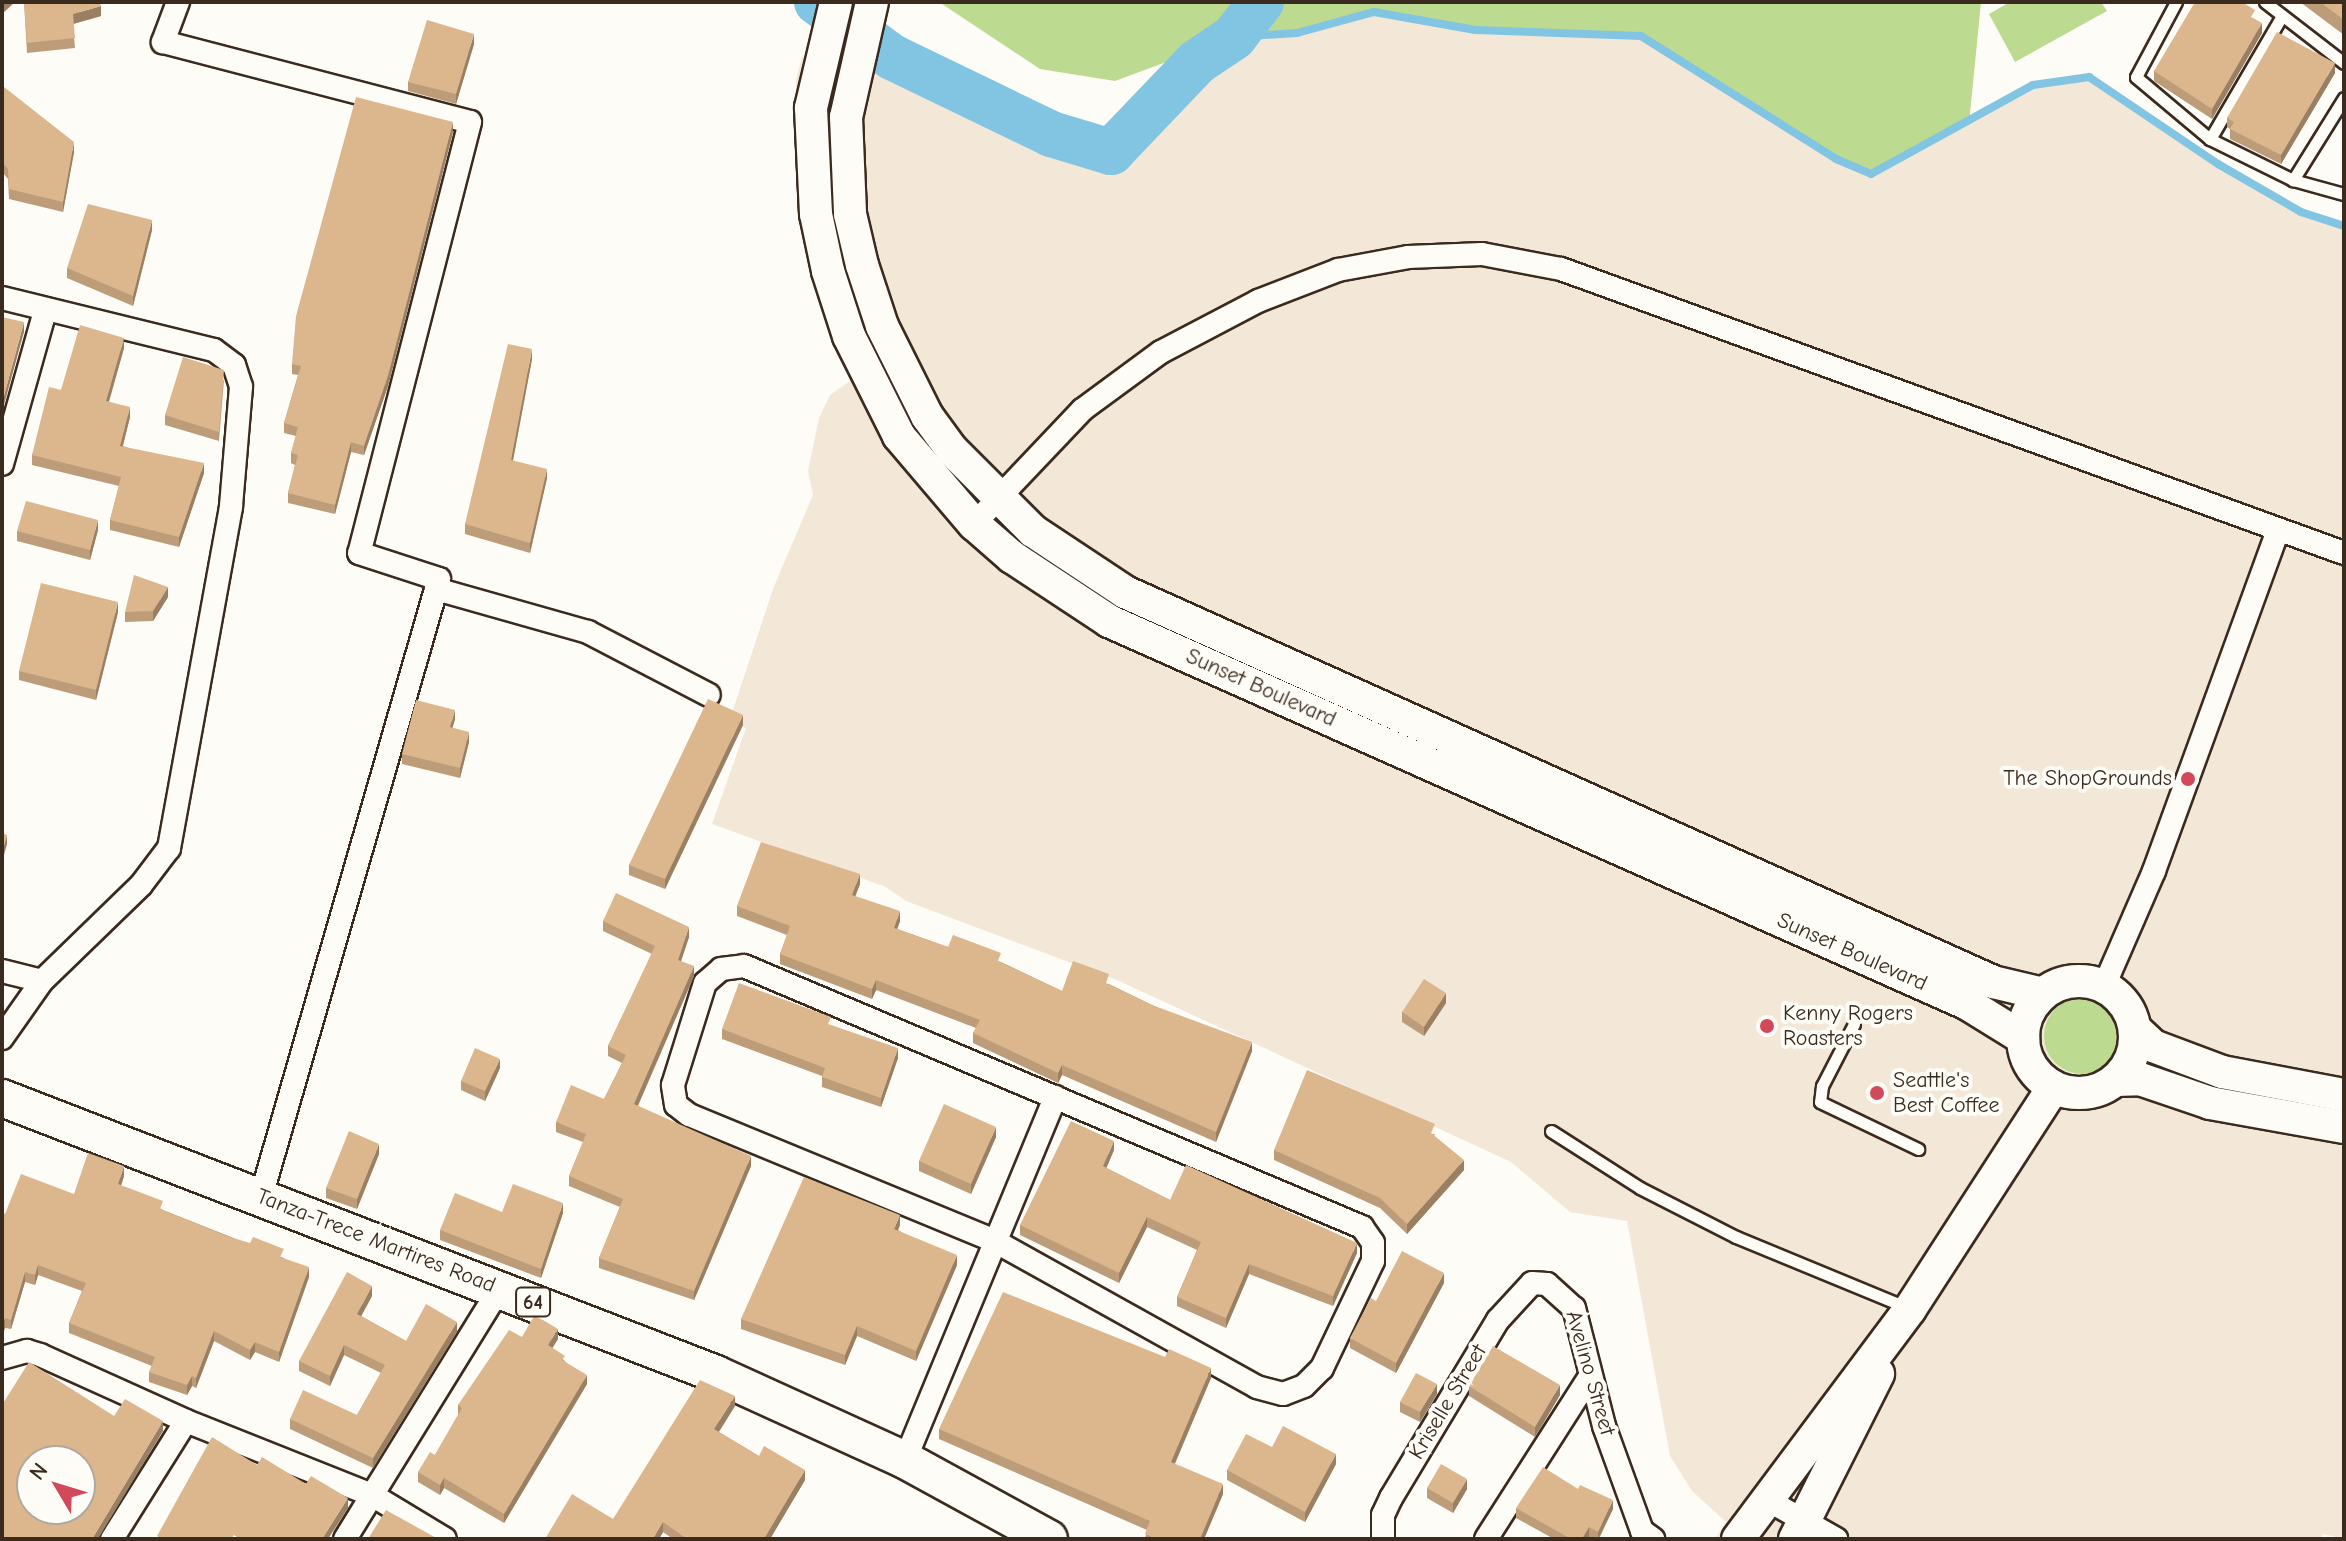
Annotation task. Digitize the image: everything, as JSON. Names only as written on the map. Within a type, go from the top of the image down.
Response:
[{"type":"main road","name":"Sunset Boulevard","points":[[836,2],[811,108],[816,214],[849,336],[899,436],[974,524],[1012,557],[1109,621],[1968,1004],[2023,1038]]},
{"type":"main road","name":"Sunset Boulevard","points":[[872,2],[846,117],[850,214],[882,326],[927,416],[998,498],[1033,531],[1125,592],[1993,982],[2043,994]]},
{"type":"main road","points":[[2344,1095],[2222,1072],[2153,1046],[2136,1030],[2125,1004],[2104,986],[2066,982],[2043,994],[2028,1014],[2023,1038],[2031,1067],[2053,1088],[2092,1092],[2116,1080],[2140,1079],[2210,1103],[2344,1127]]},
{"type":"main road","points":[[2116,1080],[2132,1057],[2136,1030]]},
{"type":"main road","points":[[1738,1539],[1910,1309],[2053,1088]]},
{"type":"main road","name":"Tanza-Trece Martires Road","points":[[2,1098],[716,1374],[905,1460],[1049,1539]]},
{"type":"main road","points":[[1800,1532],[1910,1309]]},
{"type":"street","points":[[178,2],[163,42],[470,122],[359,553],[439,579],[261,1197]]},
{"type":"street","points":[[974,524],[1082,410],[1161,352],[1258,301],[1338,270],[1408,257],[1482,254],[1561,269],[2344,553]]},
{"type":"street","points":[[2,298],[214,350],[234,365],[241,387],[231,507],[169,848],[141,885],[42,981],[2,1038]]},
{"type":"street","points":[[2,464],[45,311]]},
{"type":"street","points":[[2104,986],[2154,871],[2278,530]]},
{"type":"street","points":[[436,589],[588,632],[709,695]]},
{"type":"street","points":[[744,966],[1055,1097],[1362,1227],[1373,1243],[1373,1261],[1322,1368],[1304,1386],[1283,1394],[1257,1387],[995,1241],[689,1115],[676,1105],[673,1085],[705,983],[721,969],[744,966]]},
{"type":"street","points":[[2,971],[42,981]]},
{"type":"street","points":[[905,1460],[1055,1097]]},
{"type":"street","name":"Avelino Street","points":[[1532,1283],[1547,1284],[1574,1308],[1589,1378],[1643,1536]]},
{"type":"street","name":"Kriselle Street","points":[[1382,1536],[1391,1498],[1498,1320],[1532,1283]]},
{"type":"street","points":[[345,1539],[500,1288]]},
{"type":"street","points":[[2,1358],[27,1351],[40,1355],[186,1421],[372,1495],[445,1539]]},
{"type":"street","points":[[1486,1539],[1589,1378]]},
{"type":"street","points":[[112,1539],[186,1421]]},
{"type":"street","points":[[1766,1499],[1800,1532],[1836,1539]]},
{"type":"lane","points":[[2176,2],[2136,77],[2210,139],[2293,180],[2344,194]]},
{"type":"lane","points":[[2265,2],[2344,63]]},
{"type":"lane","points":[[2210,139],[2282,16]]},
{"type":"lane","points":[[2293,180],[2344,98]]},
{"type":"lane","points":[[1854,1024],[1822,1086],[1820,1102],[1918,1149]]},
{"type":"lane","points":[[1551,1131],[1640,1188],[1736,1237],[1910,1309]]},
{"type":"shaded area","points":[[1374,12],[1475,30],[1641,36],[1836,159],[1871,174],[2033,85],[2089,77],[2218,164],[2301,212],[2344,226],[2344,1539],[2323,1534],[2320,1539],[1715,1539],[1726,1522],[1692,1491],[1670,1456],[1627,1221],[1570,1212],[1511,1162],[1117,980],[906,901],[886,887],[712,824],[746,728],[729,722],[773,589],[813,495],[808,471],[819,418],[830,395],[850,381],[810,270],[798,213],[796,80],[802,57],[872,72],[882,50],[1051,134],[1110,152],[1197,62],[1234,37],[1297,33]]},
{"type":"green space","points":[[939,2],[1981,2],[1969,124],[1871,174],[1836,159],[1641,36],[1475,30],[1374,12],[1297,33],[1234,37],[1115,81],[1040,69]]},
{"type":"green space","points":[[2010,2],[2101,2],[2107,11],[2015,62],[1989,14]]},
{"type":"green space","points":[[2082,998],[2096,1001],[2109,1009],[2117,1022],[2120,1036],[2117,1050],[2109,1063],[2096,1071],[2082,1074],[2068,1071],[2055,1063],[2047,1050],[2044,1036],[2047,1022],[2055,1009],[2068,1001]]},
{"type":"building","points":[[24,2],[100,2],[101,6],[73,14],[75,38],[27,43]]},
{"type":"building","points":[[2195,2],[2242,2],[2255,10],[2251,17],[2262,23],[2212,109],[2154,71]]},
{"type":"building","points":[[2320,2],[2344,2],[2344,20]]},
{"type":"building","points":[[427,20],[474,34],[456,94],[408,82]]},
{"type":"building","points":[[2277,32],[2335,63],[2281,155],[2230,129],[2234,122],[2227,118]]},
{"type":"building","points":[[4,87],[74,142],[63,202],[9,189],[8,169],[2,162]]},
{"type":"building","points":[[356,97],[453,122],[388,376],[364,446],[351,442],[335,505],[288,493],[298,455],[291,453],[298,427],[284,423],[301,366],[292,364],[296,316]]},
{"type":"building","points":[[88,204],[152,220],[133,296],[67,268]]},
{"type":"building","points":[[2,317],[24,322],[2,403]]},
{"type":"building","points":[[80,325],[124,338],[106,401],[130,407],[120,446],[204,463],[179,537],[110,520],[121,477],[32,455],[49,387],[61,390]]},
{"type":"building","points":[[508,344],[532,349],[511,460],[547,469],[530,543],[465,524]]},
{"type":"building","points":[[183,357],[224,370],[219,432],[165,415]]},
{"type":"building","points":[[26,501],[98,520],[90,550],[17,531]]},
{"type":"building","points":[[134,575],[168,587],[153,611],[125,612]]},
{"type":"building","points":[[41,583],[118,602],[96,690],[19,671]]},
{"type":"building","points":[[708,699],[743,715],[665,879],[629,865]]},
{"type":"building","points":[[416,700],[455,710],[450,727],[469,732],[460,768],[402,754]]},
{"type":"building","points":[[2,833],[7,835],[2,852]]},
{"type":"building","points":[[761,842],[860,874],[852,895],[900,911],[894,928],[948,947],[953,935],[1001,953],[998,961],[1062,991],[1073,961],[1109,974],[1106,983],[1152,1005],[1252,1042],[1216,1132],[1062,1065],[1058,1073],[973,1033],[980,1020],[876,980],[872,989],[780,954],[790,926],[737,906]]},
{"type":"building","points":[[616,893],[689,927],[678,960],[694,966],[634,1104],[751,1156],[694,1291],[599,1258],[623,1199],[569,1176],[586,1134],[556,1122],[571,1085],[604,1099],[626,1055],[608,1046],[655,946],[603,921]]},
{"type":"building","points":[[1424,979],[1446,993],[1424,1027],[1402,1012]]},
{"type":"building","points":[[739,983],[831,1017],[828,1024],[898,1048],[881,1098],[822,1077],[825,1068],[722,1029]]},
{"type":"building","points":[[475,1048],[500,1059],[485,1091],[461,1081]]},
{"type":"building","points":[[1307,1070],[1435,1124],[1431,1133],[1464,1160],[1407,1224],[1380,1198],[1274,1150]]},
{"type":"building","points":[[944,1104],[996,1127],[971,1184],[919,1161]]},
{"type":"building","points":[[1071,1121],[1114,1141],[1103,1166],[1170,1200],[1186,1165],[1357,1243],[1333,1296],[1249,1264],[1226,1318],[1177,1297],[1201,1242],[1147,1217],[1119,1273],[1020,1225]]},
{"type":"building","points":[[349,1131],[379,1144],[357,1199],[326,1188]]},
{"type":"building","points":[[88,1153],[124,1166],[118,1184],[163,1201],[160,1209],[229,1237],[250,1243],[253,1237],[284,1249],[280,1257],[309,1267],[279,1352],[255,1342],[250,1350],[214,1331],[196,1378],[192,1376],[187,1385],[149,1372],[155,1357],[69,1323],[86,1283],[38,1265],[35,1275],[25,1272],[11,1320],[5,1318],[2,1326],[2,1213],[5,1214],[21,1174],[74,1194]]},
{"type":"building","points":[[804,1177],[900,1215],[894,1229],[957,1255],[916,1351],[857,1326],[845,1355],[741,1319]]},
{"type":"building","points":[[513,1184],[563,1203],[541,1269],[440,1230],[455,1193],[502,1212]]},
{"type":"building","points":[[1402,1251],[1444,1273],[1396,1363],[1350,1338],[1371,1298],[1376,1301]]},
{"type":"building","points":[[347,1272],[372,1286],[357,1314],[406,1341],[426,1304],[457,1322],[373,1458],[290,1419],[303,1390],[357,1415],[385,1365],[344,1345],[330,1376],[299,1361]]},
{"type":"building","points":[[1003,1292],[1165,1357],[1169,1349],[1211,1368],[1171,1462],[1223,1484],[1200,1539],[1156,1539],[1145,1534],[1150,1521],[939,1429]]},
{"type":"building","points":[[534,1316],[558,1329],[548,1345],[565,1356],[562,1360],[587,1375],[504,1514],[444,1478],[440,1485],[418,1472],[430,1452],[435,1455],[462,1408],[458,1405],[509,1330],[522,1337]]},
{"type":"building","points":[[1493,1346],[1560,1385],[1535,1427],[1469,1386]]},
{"type":"building","points":[[29,1362],[114,1416],[125,1399],[163,1421],[92,1539],[2,1539],[2,1405]]},
{"type":"building","points":[[1416,1373],[1437,1384],[1420,1412],[1400,1402]]},
{"type":"building","points":[[700,1380],[735,1396],[714,1429],[759,1456],[764,1446],[805,1470],[764,1539],[687,1539],[663,1522],[653,1539],[545,1539],[572,1494],[613,1519]]},
{"type":"building","points":[[1283,1426],[1336,1454],[1305,1512],[1227,1470],[1246,1434],[1272,1447]]},
{"type":"building","points":[[212,1437],[257,1465],[262,1457],[306,1484],[311,1476],[348,1498],[322,1539],[240,1539],[234,1535],[231,1539],[162,1539],[157,1536]]},
{"type":"building","points":[[1441,1464],[1467,1479],[1453,1503],[1427,1488]]},
{"type":"building","points":[[1543,1467],[1578,1489],[1580,1485],[1613,1500],[1598,1532],[1589,1527],[1582,1539],[1571,1539],[1516,1508]]},
{"type":"building","points":[[386,1510],[438,1539],[368,1539]]},
{"type":"waterway","points":[[817,2],[892,57],[1051,134],[1111,152],[1197,62],[1234,37],[1261,2]]},
{"type":"waterway","points":[[1234,37],[1297,33],[1374,12],[1475,30],[1641,36],[1836,159],[1871,174],[2033,85],[2089,77],[2218,164],[2301,212],[2344,226]]},
{"type":"place","name":"The ShopGrounds","points":[[2188,779]]},
{"type":"place","name":"Kenny Rogers Roasters","points":[[1767,1026]]},
{"type":"place","name":"Seattle's Best Coffee","points":[[1877,1093]]}]
